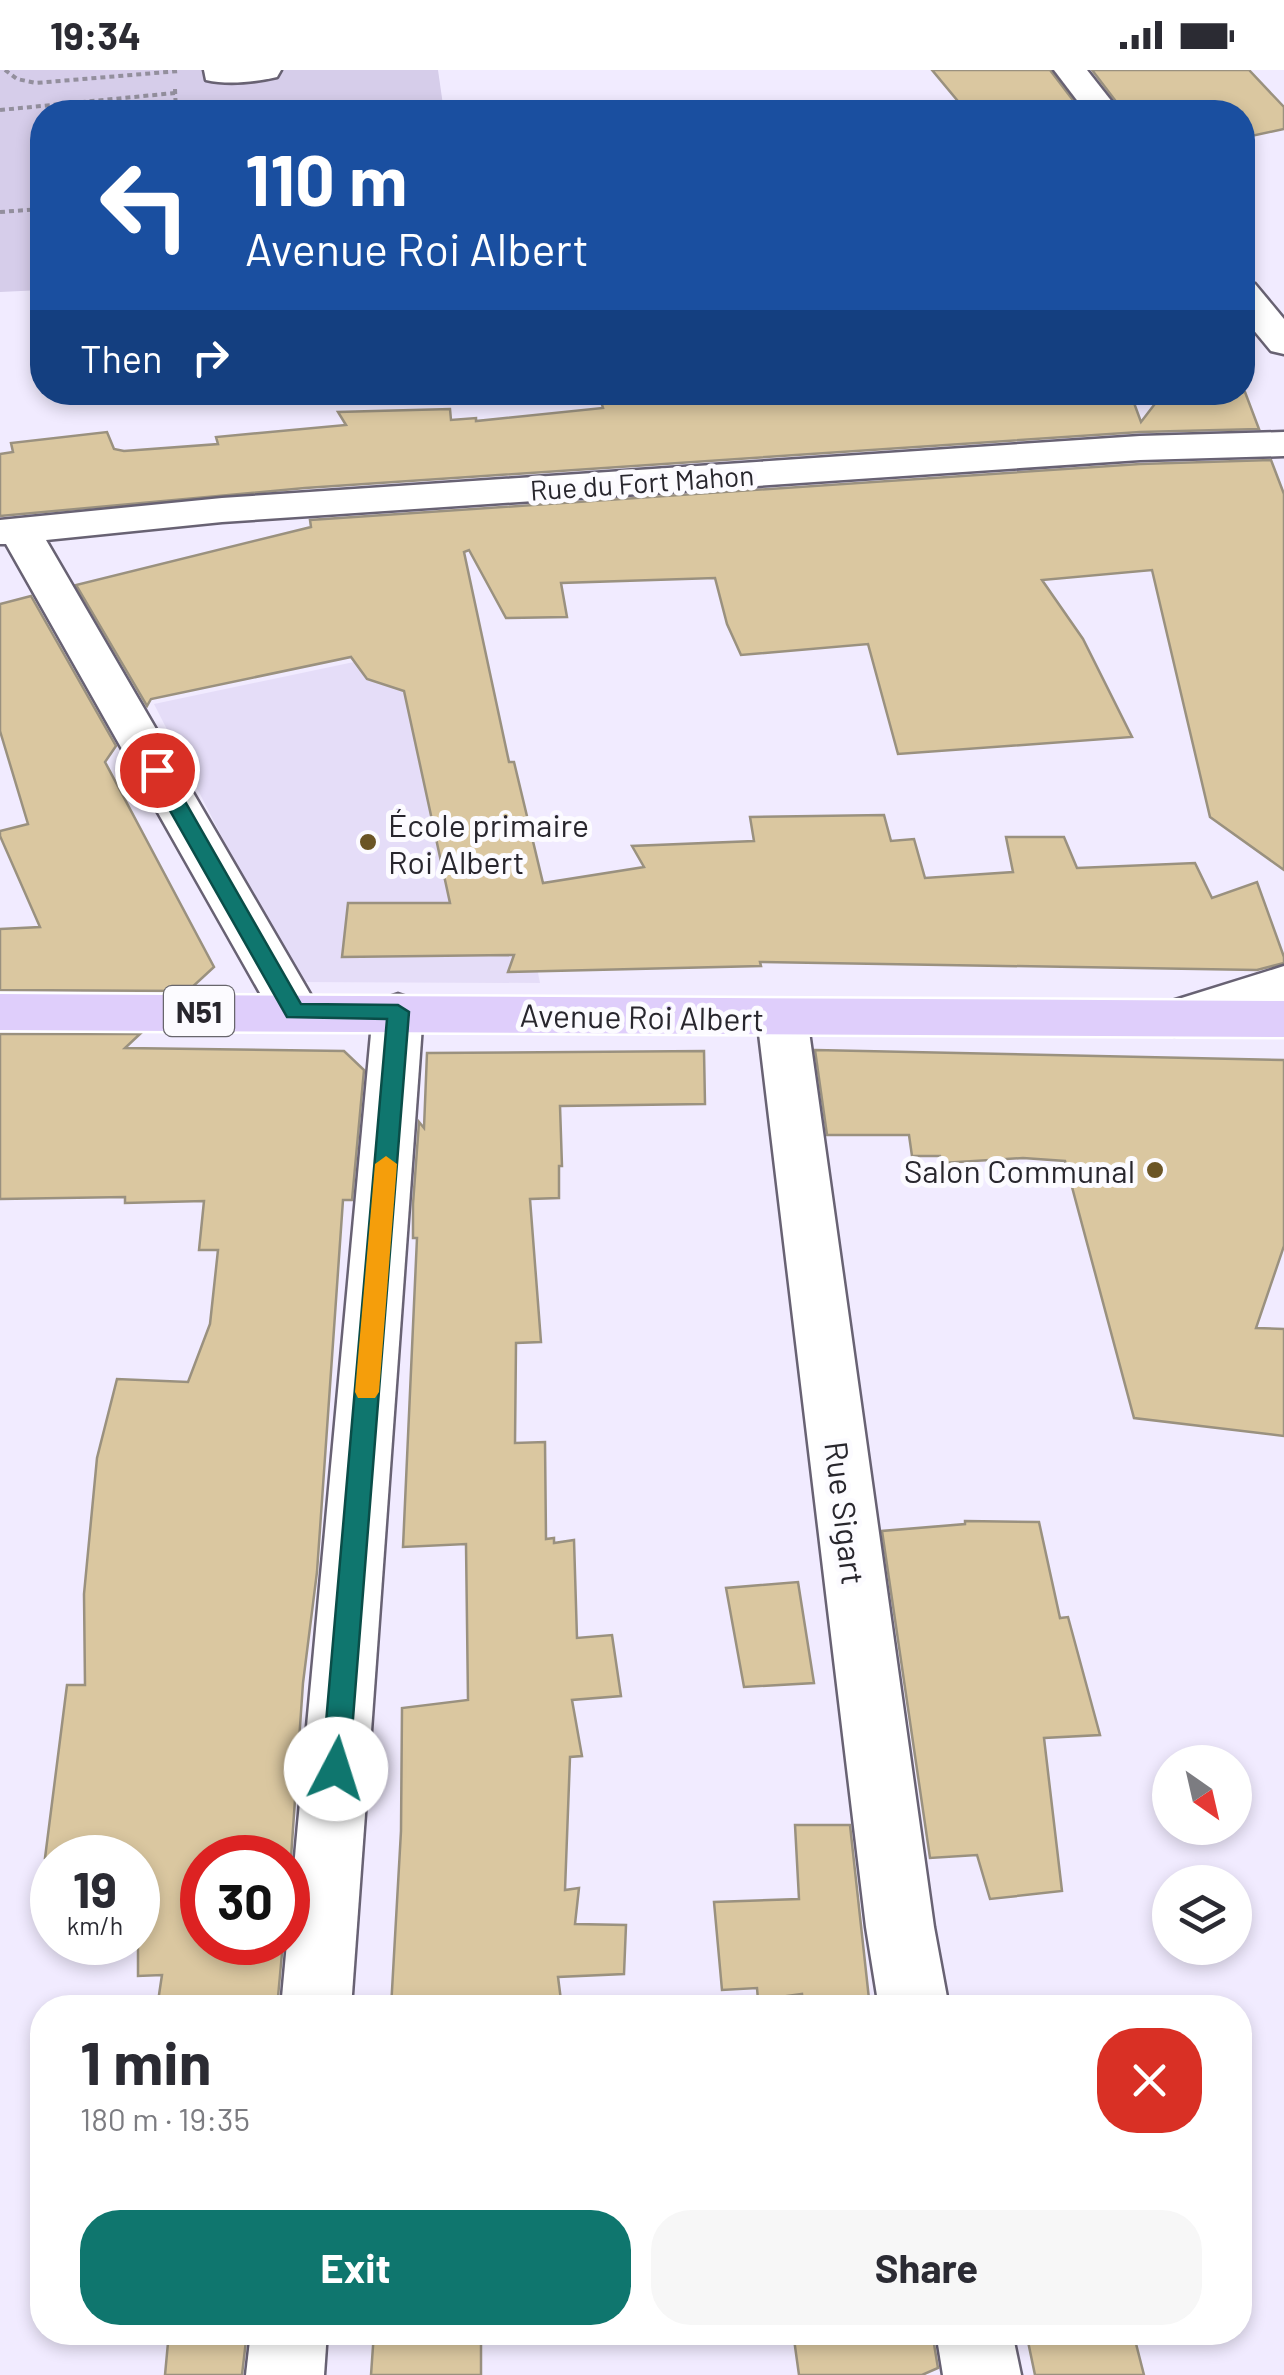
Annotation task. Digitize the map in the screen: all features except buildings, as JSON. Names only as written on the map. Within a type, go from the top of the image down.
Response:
[{"type":"main road","name":"Avenue Roi Albert","points":[[0,1012],[1284,1019]]},
{"type":"street","points":[[218,74],[265,70]]},
{"type":"street","points":[[1070,70],[1094,100]]},
{"type":"street","points":[[1255,305],[1278,328]]},
{"type":"street","name":"Rue du Fort Mahon","points":[[10,531],[242,509],[1121,449],[1284,444]]},
{"type":"street","points":[[10,531],[294,1012]]},
{"type":"street","points":[[1174,1018],[1284,983]]},
{"type":"street","points":[[317,1995],[398,1012]]},
{"type":"street","name":"Rue Sigart","points":[[782,1018],[912,1995]]},
{"type":"street","points":[[285,2375],[288,2345]]},
{"type":"street","points":[[976,2345],[982,2375]]},
{"type":"path","points":[[4,70],[16,79],[36,83],[174,70],[218,74]]},
{"type":"path","points":[[174,70],[175,100]]},
{"type":"path","points":[[103,100],[175,93]]},
{"type":"path","points":[[0,110],[30,107]]},
{"type":"path","points":[[0,212],[30,209]]},
{"type":"shaded area","points":[[0,70],[438,70],[442,100],[30,100],[30,291],[0,292]]},
{"type":"shaded area","name":"École primaire Roi Albert","points":[[473,637],[540,983],[296,982],[154,704]]},
{"type":"slow traffic","points":[[367,1392],[386,1164]]},
{"type":"place","name":"École primaire Roi Albert","points":[[368,842]]},
{"type":"place","name":"Salon Communal","points":[[1155,1170]]},
{"type":"route","points":[[157,770],[294,1012],[398,1012],[336,1769]]}]
